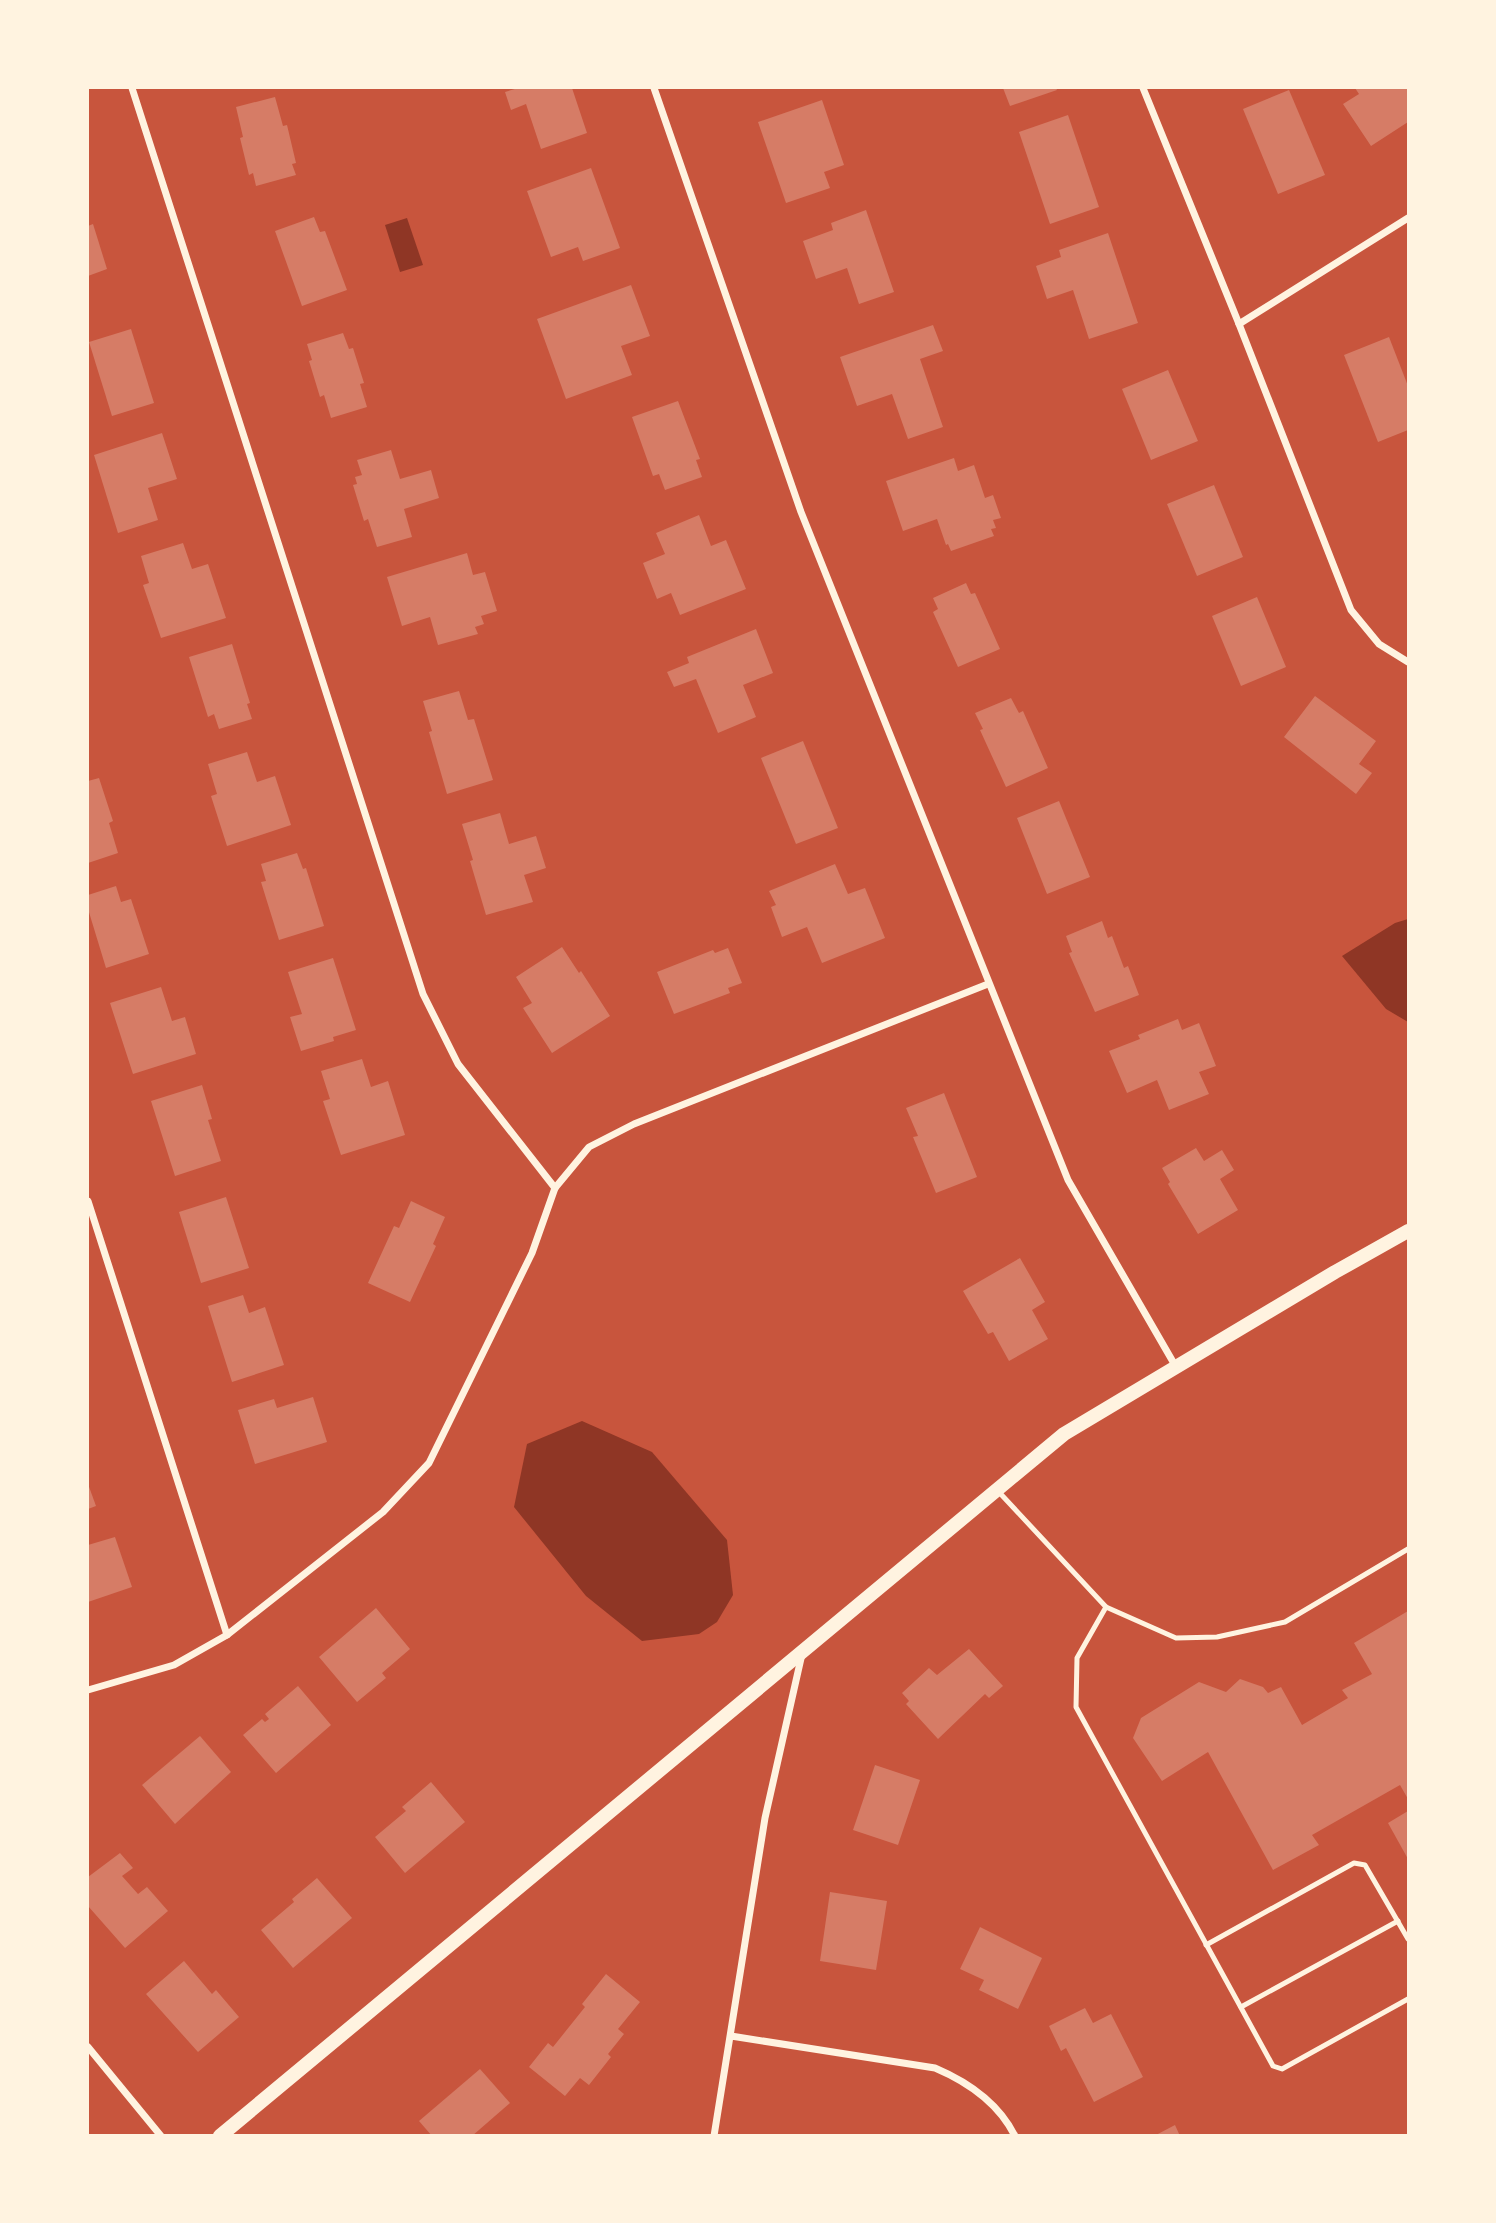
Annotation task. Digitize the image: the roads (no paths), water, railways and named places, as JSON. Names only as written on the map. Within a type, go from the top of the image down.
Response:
[{"type":"main road","points":[[220,2136],[1064,1434],[1409,1231]]},
{"type":"street","points":[[132,88],[423,994],[458,1064],[555,1188]]},
{"type":"street","points":[[654,88],[801,512],[988,984],[1068,1180],[1176,1367]]},
{"type":"street","points":[[1143,88],[1351,610],[1379,644],[1405,660]]},
{"type":"street","points":[[1239,324],[1409,218]]},
{"type":"street","points":[[88,1690],[174,1665],[227,1634],[383,1512],[429,1462],[532,1253],[555,1188],[589,1147],[635,1124],[988,984]]},
{"type":"street","points":[[88,1202],[227,1634]]},
{"type":"street","points":[[714,2136],[765,1818],[802,1653]]},
{"type":"street","points":[[731,2036],[935,2068],[964,2081],[991,2103],[1016,2136]]},
{"type":"street","points":[[88,2047],[161,2136]]},
{"type":"lane","points":[[997,1490],[1106,1607],[1176,1638],[1217,1637],[1285,1622],[1409,1549]]},
{"type":"lane","points":[[1106,1607],[1077,1658],[1076,1707],[1273,2066],[1282,2069],[1409,1999]]},
{"type":"lane","points":[[1206,1945],[1354,1863],[1365,1865],[1409,1939]]},
{"type":"lane","points":[[1241,2007],[1398,1921]]}]
